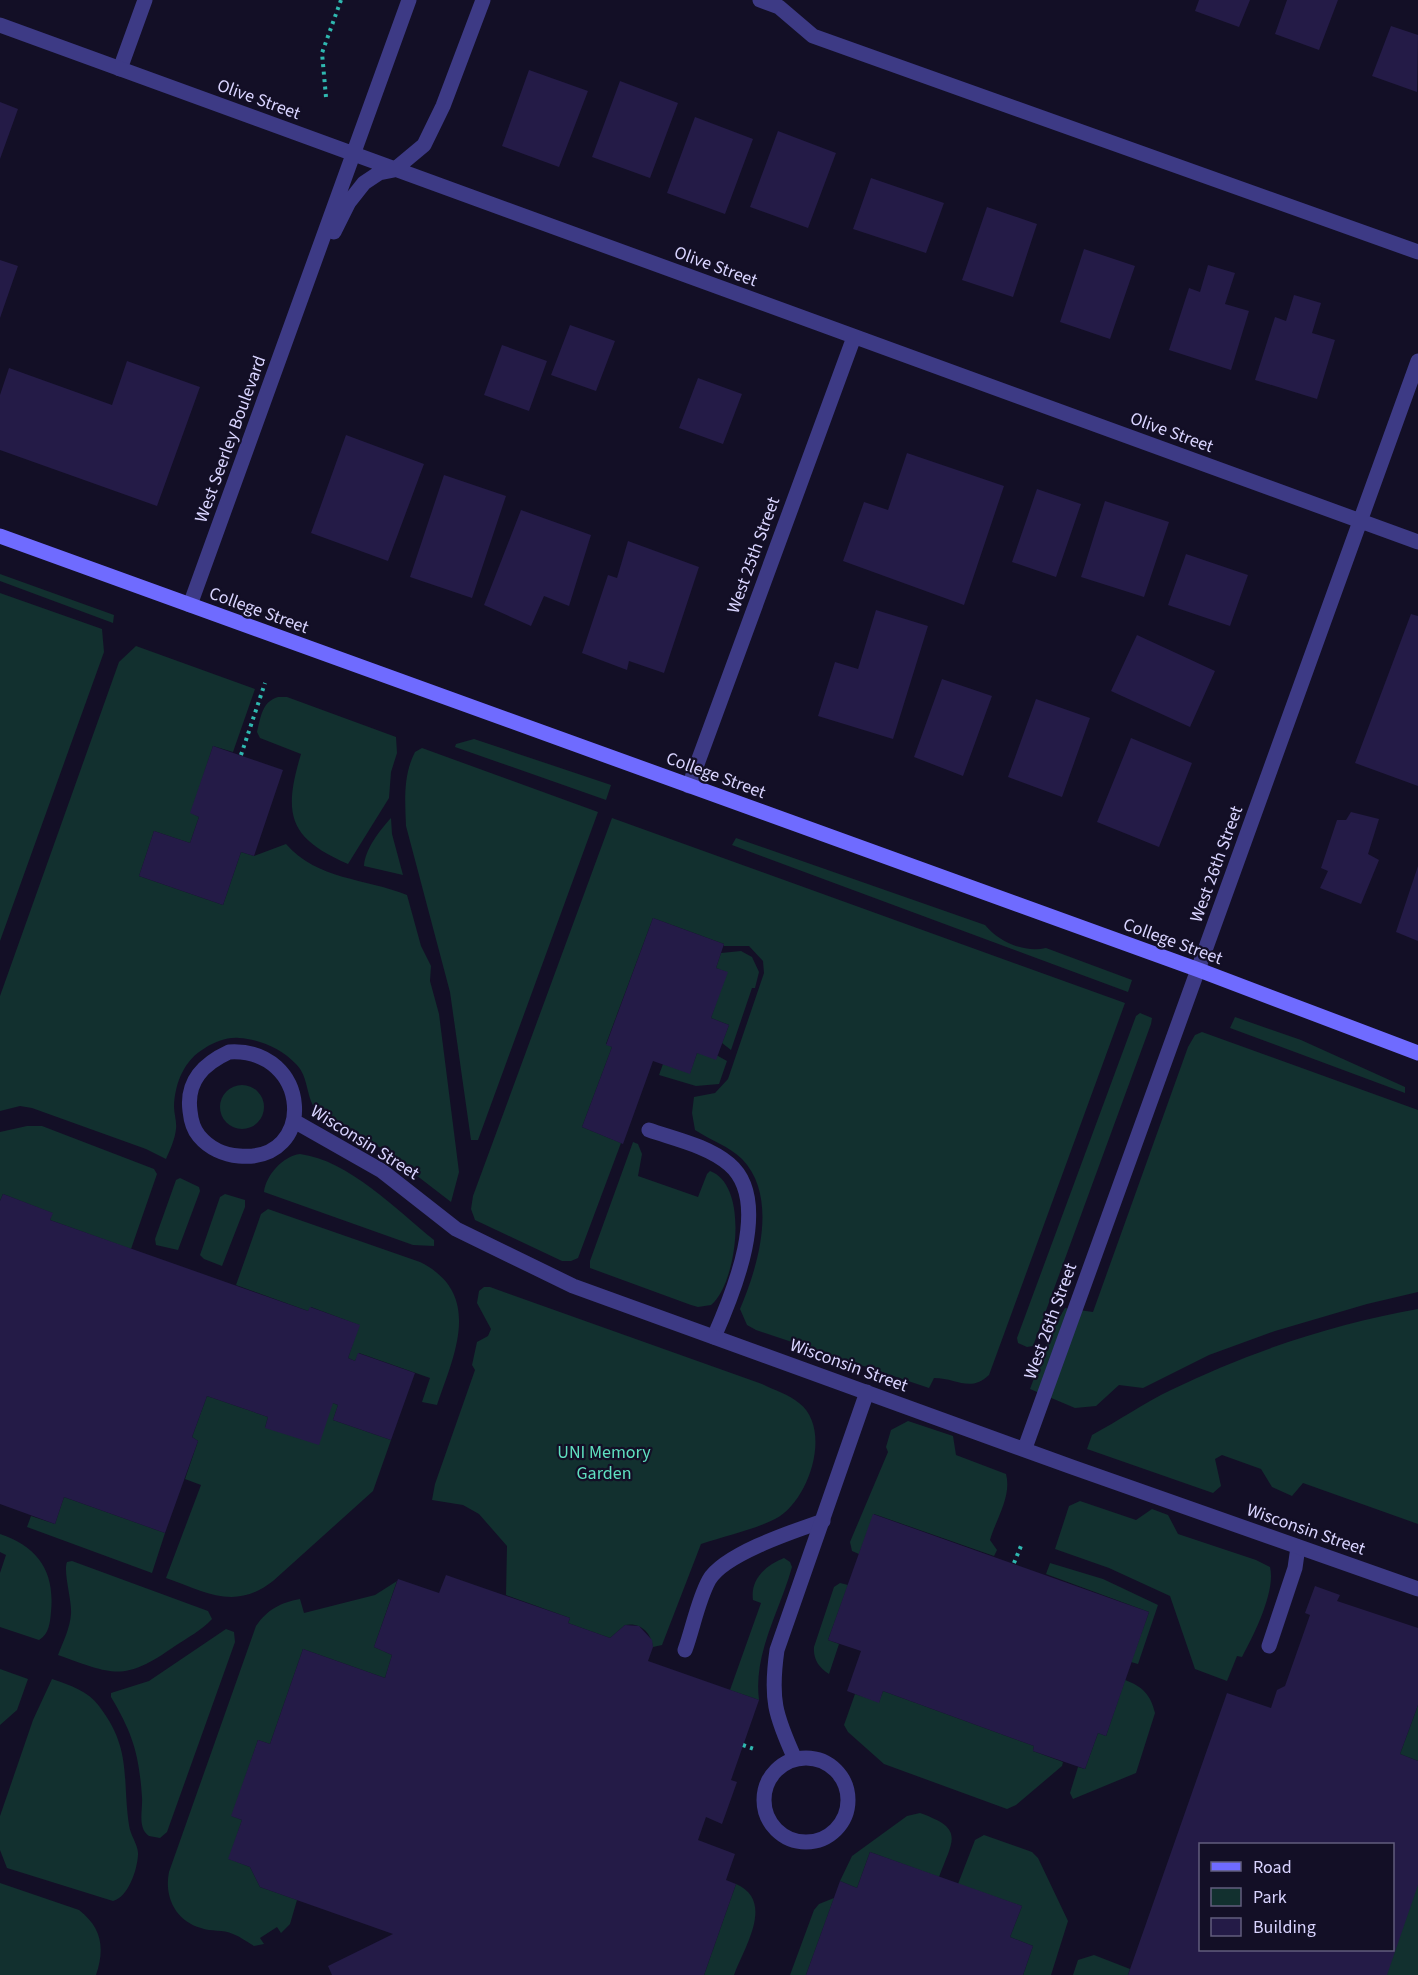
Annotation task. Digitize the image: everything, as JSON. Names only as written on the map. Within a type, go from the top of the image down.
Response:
[{"type":"street","points":[[120,69],[145,0]]},
{"type":"street","name":"West Seerley Boulevard","points":[[190,605],[409,0]]},
{"type":"street","name":"West Seerley Boulevard","points":[[306,285],[349,201],[364,183],[379,173],[394,170],[424,144],[443,106],[483,0]]},
{"type":"street","points":[[760,0],[779,7],[813,36],[1418,252]]},
{"type":"street","name":"Olive Street","points":[[0,25],[1418,543]]},
{"type":"street","name":"West 25th Street","points":[[689,786],[854,337]]},
{"type":"street","name":"West 26th Street","points":[[1025,1449],[1418,361]]},
{"type":"street","name":"College Street","points":[[0,536],[1198,970],[1418,1053]]},
{"type":"street","name":"Wisconsin Street","points":[[229,1052],[262,1056],[279,1069],[292,1088],[296,1103],[294,1120],[286,1138],[266,1152],[252,1157],[223,1152],[207,1144],[192,1127],[189,1102],[191,1089],[196,1076],[214,1059],[229,1052]]},
{"type":"street","name":"Wisconsin Street","points":[[294,1120],[382,1171],[456,1229],[573,1286],[1418,1589]]},
{"type":"street","points":[[649,1130],[721,1157],[737,1172],[745,1191],[748,1208],[744,1251],[735,1288],[714,1337]]},
{"type":"street","points":[[795,1759],[775,1709],[772,1683],[777,1650],[867,1392]]},
{"type":"street","points":[[686,1650],[709,1580],[722,1566],[787,1535],[823,1521]]},
{"type":"street","points":[[1269,1646],[1295,1568],[1298,1547]]},
{"type":"street","points":[[814,1758],[826,1763],[844,1782],[847,1795],[847,1808],[834,1831],[823,1838],[809,1842],[794,1840],[781,1834],[771,1824],[765,1811],[764,1796],[767,1782],[778,1768],[795,1759],[814,1758]]},
{"type":"path","points":[[326,97],[322,53],[341,0]]},
{"type":"path","points":[[241,755],[265,683]]},
{"type":"path","points":[[1014,1563],[1021,1546]]},
{"type":"path","points":[[743,1745],[757,1750]]},
{"type":"green space","points":[[0,574],[114,615],[113,623],[0,581]]},
{"type":"green space","points":[[0,593],[102,629],[104,652],[0,941]]},
{"type":"green space","points":[[136,646],[255,689],[233,752],[213,746],[191,813],[199,817],[190,843],[154,831],[139,876],[223,905],[241,852],[254,856],[286,844],[312,865],[342,877],[407,895],[421,946],[431,966],[430,981],[439,1014],[459,1172],[451,1202],[381,1148],[318,1112],[311,1101],[304,1076],[296,1064],[277,1049],[255,1040],[226,1039],[205,1048],[191,1059],[176,1089],[175,1133],[166,1159],[146,1149],[32,1108],[20,1106],[0,1111],[0,996],[119,662]]},
{"type":"green space","points":[[278,697],[287,697],[396,737],[397,753],[391,772],[389,798],[348,864],[313,844],[302,834],[295,822],[292,793],[301,754],[260,738],[257,732],[265,706]]},
{"type":"green space","points":[[474,739],[611,785],[606,800],[455,747],[456,744]]},
{"type":"green space","points":[[422,748],[598,812],[478,1140],[471,1140],[450,992],[406,826],[408,770],[415,752]]},
{"type":"green space","points":[[391,818],[392,834],[403,875],[364,866],[370,847]]},
{"type":"green space","points":[[612,818],[1125,1003],[989,1375],[982,1380],[969,1384],[934,1378],[929,1388],[747,1325],[740,1309],[753,1273],[762,1232],[760,1193],[753,1175],[742,1159],[731,1150],[695,1130],[692,1113],[694,1097],[715,1093],[728,1079],[764,973],[763,961],[749,946],[724,946],[724,944],[653,918],[606,1044],[612,1047],[582,1127],[621,1143],[578,1258],[562,1261],[475,1220],[471,1209],[473,1196]]},
{"type":"green space","points":[[736,838],[985,925],[1012,945],[1029,949],[1046,948],[1132,980],[1128,992],[732,845]]},
{"type":"green space","points":[[741,951],[752,957],[759,972],[731,1050],[722,1043],[729,1025],[711,1018],[726,972],[716,968],[721,953]]},
{"type":"green space","points":[[1140,1013],[1152,1018],[1151,1024],[1033,1346],[1027,1347],[1018,1343],[1017,1338],[1136,1016]]},
{"type":"green space","points":[[1235,1017],[1301,1040],[1405,1087],[1405,1093],[1230,1028]]},
{"type":"green space","points":[[1202,1032],[1418,1110],[1418,1292],[1367,1304],[1275,1331],[1209,1355],[1143,1388],[1119,1385],[1096,1406],[1075,1408],[1030,1389],[1051,1332],[1065,1308],[1093,1312],[1188,1047],[1195,1035]]},
{"type":"green space","points":[[697,1053],[718,1056],[727,1061],[719,1084],[696,1086],[659,1075],[663,1064],[690,1073]]},
{"type":"green space","points":[[242,1085],[257,1092],[264,1107],[257,1122],[242,1129],[227,1122],[220,1107],[227,1092]]},
{"type":"green space","points":[[27,1126],[42,1126],[154,1169],[157,1174],[131,1249],[50,1220],[52,1213],[3,1194],[0,1201],[0,1132]]},
{"type":"green space","points":[[633,1142],[638,1144],[642,1154],[638,1176],[698,1197],[710,1171],[723,1180],[731,1196],[735,1215],[732,1258],[720,1294],[711,1305],[698,1307],[691,1305],[590,1268],[590,1261]]},
{"type":"green space","points":[[300,1154],[318,1158],[354,1176],[434,1240],[434,1246],[413,1245],[264,1192],[268,1179],[276,1167],[287,1158]]},
{"type":"green space","points":[[180,1178],[199,1187],[200,1191],[178,1250],[156,1245],[155,1239],[176,1180]]},
{"type":"green space","points":[[225,1194],[245,1200],[245,1207],[222,1266],[200,1255],[220,1197]]},
{"type":"green space","points":[[268,1209],[420,1262],[440,1275],[452,1291],[458,1308],[459,1327],[451,1366],[437,1405],[422,1402],[430,1378],[359,1353],[355,1361],[348,1358],[359,1325],[311,1307],[308,1311],[236,1285],[261,1214]]},
{"type":"green space","name":"UNI Memory Garden","points":[[484,1287],[490,1287],[762,1384],[795,1400],[809,1415],[814,1430],[815,1447],[806,1482],[798,1497],[775,1519],[701,1544],[662,1645],[653,1647],[644,1629],[635,1625],[625,1625],[610,1638],[568,1623],[570,1618],[506,1595],[507,1546],[479,1514],[463,1505],[432,1500],[435,1484],[475,1370],[472,1365],[477,1342],[488,1336],[491,1329],[477,1303],[479,1291]]},
{"type":"green space","points":[[1418,1309],[1418,1524],[1303,1483],[1292,1496],[1272,1487],[1261,1469],[1222,1455],[1215,1459],[1221,1486],[1213,1493],[1087,1449],[1092,1435],[1161,1395],[1231,1363],[1323,1331]]},
{"type":"green space","points":[[207,1396],[268,1417],[265,1428],[333,1403],[338,1405],[333,1420],[391,1440],[373,1491],[273,1581],[246,1595],[220,1596],[166,1578],[201,1485],[185,1479],[198,1441],[192,1437]]},
{"type":"green space","points":[[908,1421],[953,1436],[956,1455],[1006,1474],[1007,1491],[990,1540],[997,1550],[994,1556],[874,1514],[859,1554],[852,1551],[850,1542],[888,1452],[886,1447],[891,1430]]},
{"type":"green space","points":[[64,1497],[165,1533],[152,1573],[27,1527],[31,1516],[55,1524]]},
{"type":"green space","points":[[1080,1501],[1136,1520],[1152,1509],[1168,1515],[1178,1534],[1256,1560],[1270,1567],[1270,1588],[1263,1613],[1242,1657],[1237,1656],[1227,1681],[1195,1669],[1170,1596],[1109,1568],[1055,1549],[1069,1506]]},
{"type":"green space","points":[[0,1534],[25,1546],[41,1562],[47,1573],[52,1597],[51,1616],[47,1631],[39,1640],[0,1627],[0,1573],[6,1555],[0,1552]]},
{"type":"green space","points":[[784,1558],[790,1562],[792,1567],[764,1649],[758,1683],[759,1700],[730,1690],[761,1603],[753,1600],[754,1586],[765,1569]]},
{"type":"green space","points":[[72,1561],[208,1611],[212,1619],[158,1658],[130,1670],[118,1672],[106,1670],[58,1655],[70,1619],[71,1608],[66,1567],[67,1562]]},
{"type":"green space","points":[[1050,1563],[1103,1579],[1158,1605],[1138,1664],[1131,1662],[1149,1612],[1046,1574]]},
{"type":"green space","points":[[397,1581],[374,1647],[392,1655],[385,1678],[303,1649],[270,1744],[258,1740],[232,1816],[242,1820],[229,1859],[250,1867],[260,1887],[297,1900],[290,1924],[281,1933],[277,1927],[260,1938],[264,1944],[254,1946],[229,1932],[192,1925],[178,1914],[173,1906],[168,1890],[169,1872],[256,1626],[270,1611],[286,1603],[300,1599],[304,1613],[375,1595]]},
{"type":"green space","points":[[840,1583],[848,1585],[828,1640],[839,1644],[829,1674],[817,1663],[814,1647],[834,1587]]},
{"type":"green space","points":[[226,1629],[234,1632],[235,1642],[167,1832],[160,1838],[149,1836],[145,1833],[142,1824],[142,1797],[137,1756],[130,1734],[111,1693],[149,1681]]},
{"type":"green space","points":[[0,1669],[28,1679],[17,1710],[0,1725]]},
{"type":"green space","points":[[52,1679],[78,1689],[95,1701],[117,1736],[121,1750],[129,1825],[138,1855],[131,1883],[118,1899],[113,1901],[7,1868],[0,1850],[0,1816],[33,1720]]},
{"type":"green space","points":[[1125,1680],[1145,1692],[1155,1713],[1136,1773],[1073,1799],[1070,1793],[1078,1767],[1085,1769],[1098,1733],[1106,1736]]},
{"type":"green space","points":[[883,1691],[1034,1746],[1033,1751],[1063,1762],[1062,1766],[1016,1805],[1007,1809],[884,1764],[848,1732],[844,1725],[855,1694],[879,1702]]},
{"type":"green space","points":[[1418,1705],[1418,1761],[1400,1754]]},
{"type":"green space","points":[[920,1813],[944,1824],[952,1837],[939,1877],[870,1852],[857,1888],[840,1881],[852,1856],[907,1816]]},
{"type":"green space","points":[[984,1835],[1032,1852],[1038,1858],[1068,1921],[1051,1975],[1023,1975],[1033,1946],[1010,1937],[1022,1906],[958,1884],[975,1840]]},
{"type":"green space","points":[[0,1883],[79,1910],[87,1917],[100,1939],[99,1965],[96,1975],[0,1975]]},
{"type":"green space","points":[[1418,1883],[1418,1975],[1385,1975]]},
{"type":"green space","points":[[736,1884],[748,1892],[754,1901],[754,1925],[750,1938],[734,1975],[704,1975]]},
{"type":"green space","points":[[834,1898],[806,1975],[790,1975],[814,1910],[819,1904]]},
{"type":"green space","points":[[1094,1955],[1130,1969],[1128,1975],[1073,1975],[1078,1960]]},
{"type":"building","points":[[1199,0],[1250,0],[1239,27],[1195,11]]},
{"type":"building","points":[[1287,0],[1338,0],[1319,50],[1275,34]]},
{"type":"building","points":[[1391,26],[1418,35],[1417,92],[1372,76]]},
{"type":"building","points":[[529,70],[588,91],[559,167],[502,146]]},
{"type":"building","points":[[620,81],[678,103],[650,178],[592,157]]},
{"type":"building","points":[[0,102],[18,109],[0,159]]},
{"type":"building","points":[[695,117],[753,139],[725,214],[667,193]]},
{"type":"building","points":[[778,131],[836,153],[808,228],[750,207]]},
{"type":"building","points":[[871,178],[944,203],[926,253],[853,229]]},
{"type":"building","points":[[987,207],[1037,224],[1013,297],[962,280]]},
{"type":"building","points":[[1084,249],[1135,266],[1110,339],[1060,322]]},
{"type":"building","points":[[0,260],[18,266],[0,318]]},
{"type":"building","points":[[1208,265],[1235,273],[1225,304],[1249,311],[1231,370],[1169,350],[1189,288],[1200,292]]},
{"type":"building","points":[[1294,295],[1321,303],[1312,333],[1335,340],[1317,399],[1255,380],[1275,317],[1286,321]]},
{"type":"building","points":[[570,325],[615,341],[596,391],[551,375]]},
{"type":"building","points":[[502,345],[547,361],[529,411],[484,395]]},
{"type":"building","points":[[127,361],[200,387],[157,506],[0,450],[0,395],[9,368],[112,405]]},
{"type":"building","points":[[698,378],[742,394],[723,444],[679,428]]},
{"type":"building","points":[[346,435],[424,464],[388,561],[311,533]]},
{"type":"building","points":[[907,453],[1004,486],[964,605],[843,561],[864,502],[888,510]]},
{"type":"building","points":[[444,475],[506,496],[472,598],[410,577]]},
{"type":"building","points":[[1037,489],[1081,504],[1056,577],[1012,562]]},
{"type":"building","points":[[1105,501],[1169,522],[1144,597],[1081,577]]},
{"type":"building","points":[[521,510],[591,535],[569,606],[544,596],[531,626],[484,605]]},
{"type":"building","points":[[628,541],[699,567],[664,673],[629,661],[627,670],[582,653],[608,575],[617,578]]},
{"type":"building","points":[[1186,554],[1248,575],[1230,626],[1168,605]]},
{"type":"building","points":[[876,610],[928,626],[893,739],[818,716],[835,662],[858,669]]},
{"type":"building","points":[[1411,614],[1418,616],[1418,786],[1355,763]]},
{"type":"building","points":[[1137,635],[1215,671],[1190,727],[1111,691]]},
{"type":"building","points":[[942,679],[992,696],[963,776],[914,757]]},
{"type":"building","points":[[1036,699],[1090,718],[1062,797],[1008,777]]},
{"type":"building","points":[[1131,738],[1192,763],[1159,847],[1097,822]]},
{"type":"building","points":[[213,746],[283,770],[254,856],[241,852],[223,905],[139,876],[154,831],[190,843],[199,817],[190,813]]},
{"type":"building","points":[[1351,812],[1379,819],[1368,854],[1379,860],[1361,904],[1320,888],[1328,871],[1321,868],[1337,820],[1346,820]]},
{"type":"building","points":[[1418,866],[1418,941],[1396,932]]},
{"type":"building","points":[[653,918],[724,944],[716,968],[728,972],[711,1018],[729,1025],[716,1060],[697,1053],[690,1074],[653,1061],[623,1144],[582,1127],[612,1047],[606,1045]]},
{"type":"building","points":[[3,1194],[53,1213],[50,1220],[308,1311],[310,1307],[360,1325],[348,1358],[355,1361],[358,1353],[415,1373],[391,1440],[333,1420],[338,1405],[333,1403],[319,1445],[265,1428],[268,1417],[207,1396],[192,1437],[198,1441],[165,1533],[64,1497],[55,1524],[0,1504],[0,1201]]},
{"type":"building","points":[[873,1514],[1149,1612],[1106,1736],[1098,1733],[1085,1769],[1033,1751],[1034,1746],[883,1691],[879,1703],[847,1691],[861,1651],[828,1640]]},
{"type":"building","points":[[446,1575],[570,1618],[568,1623],[610,1638],[625,1625],[639,1626],[652,1640],[653,1647],[648,1661],[759,1700],[731,1780],[737,1782],[722,1824],[706,1817],[698,1840],[735,1854],[726,1880],[736,1884],[704,1975],[332,1975],[328,1966],[393,1934],[260,1887],[250,1867],[228,1859],[242,1820],[231,1816],[258,1740],[270,1744],[303,1649],[385,1678],[392,1655],[374,1647],[398,1579],[439,1593]]},
{"type":"building","points":[[1315,1586],[1340,1595],[1337,1601],[1418,1628],[1418,1705],[1400,1754],[1418,1761],[1418,1885],[1387,1975],[1128,1975],[1227,1693],[1271,1708],[1277,1690],[1285,1686],[1310,1615],[1305,1613]]},
{"type":"building","points":[[870,1852],[1022,1906],[1010,1937],[1033,1946],[1023,1975],[806,1975],[840,1881],[857,1888]]}]
